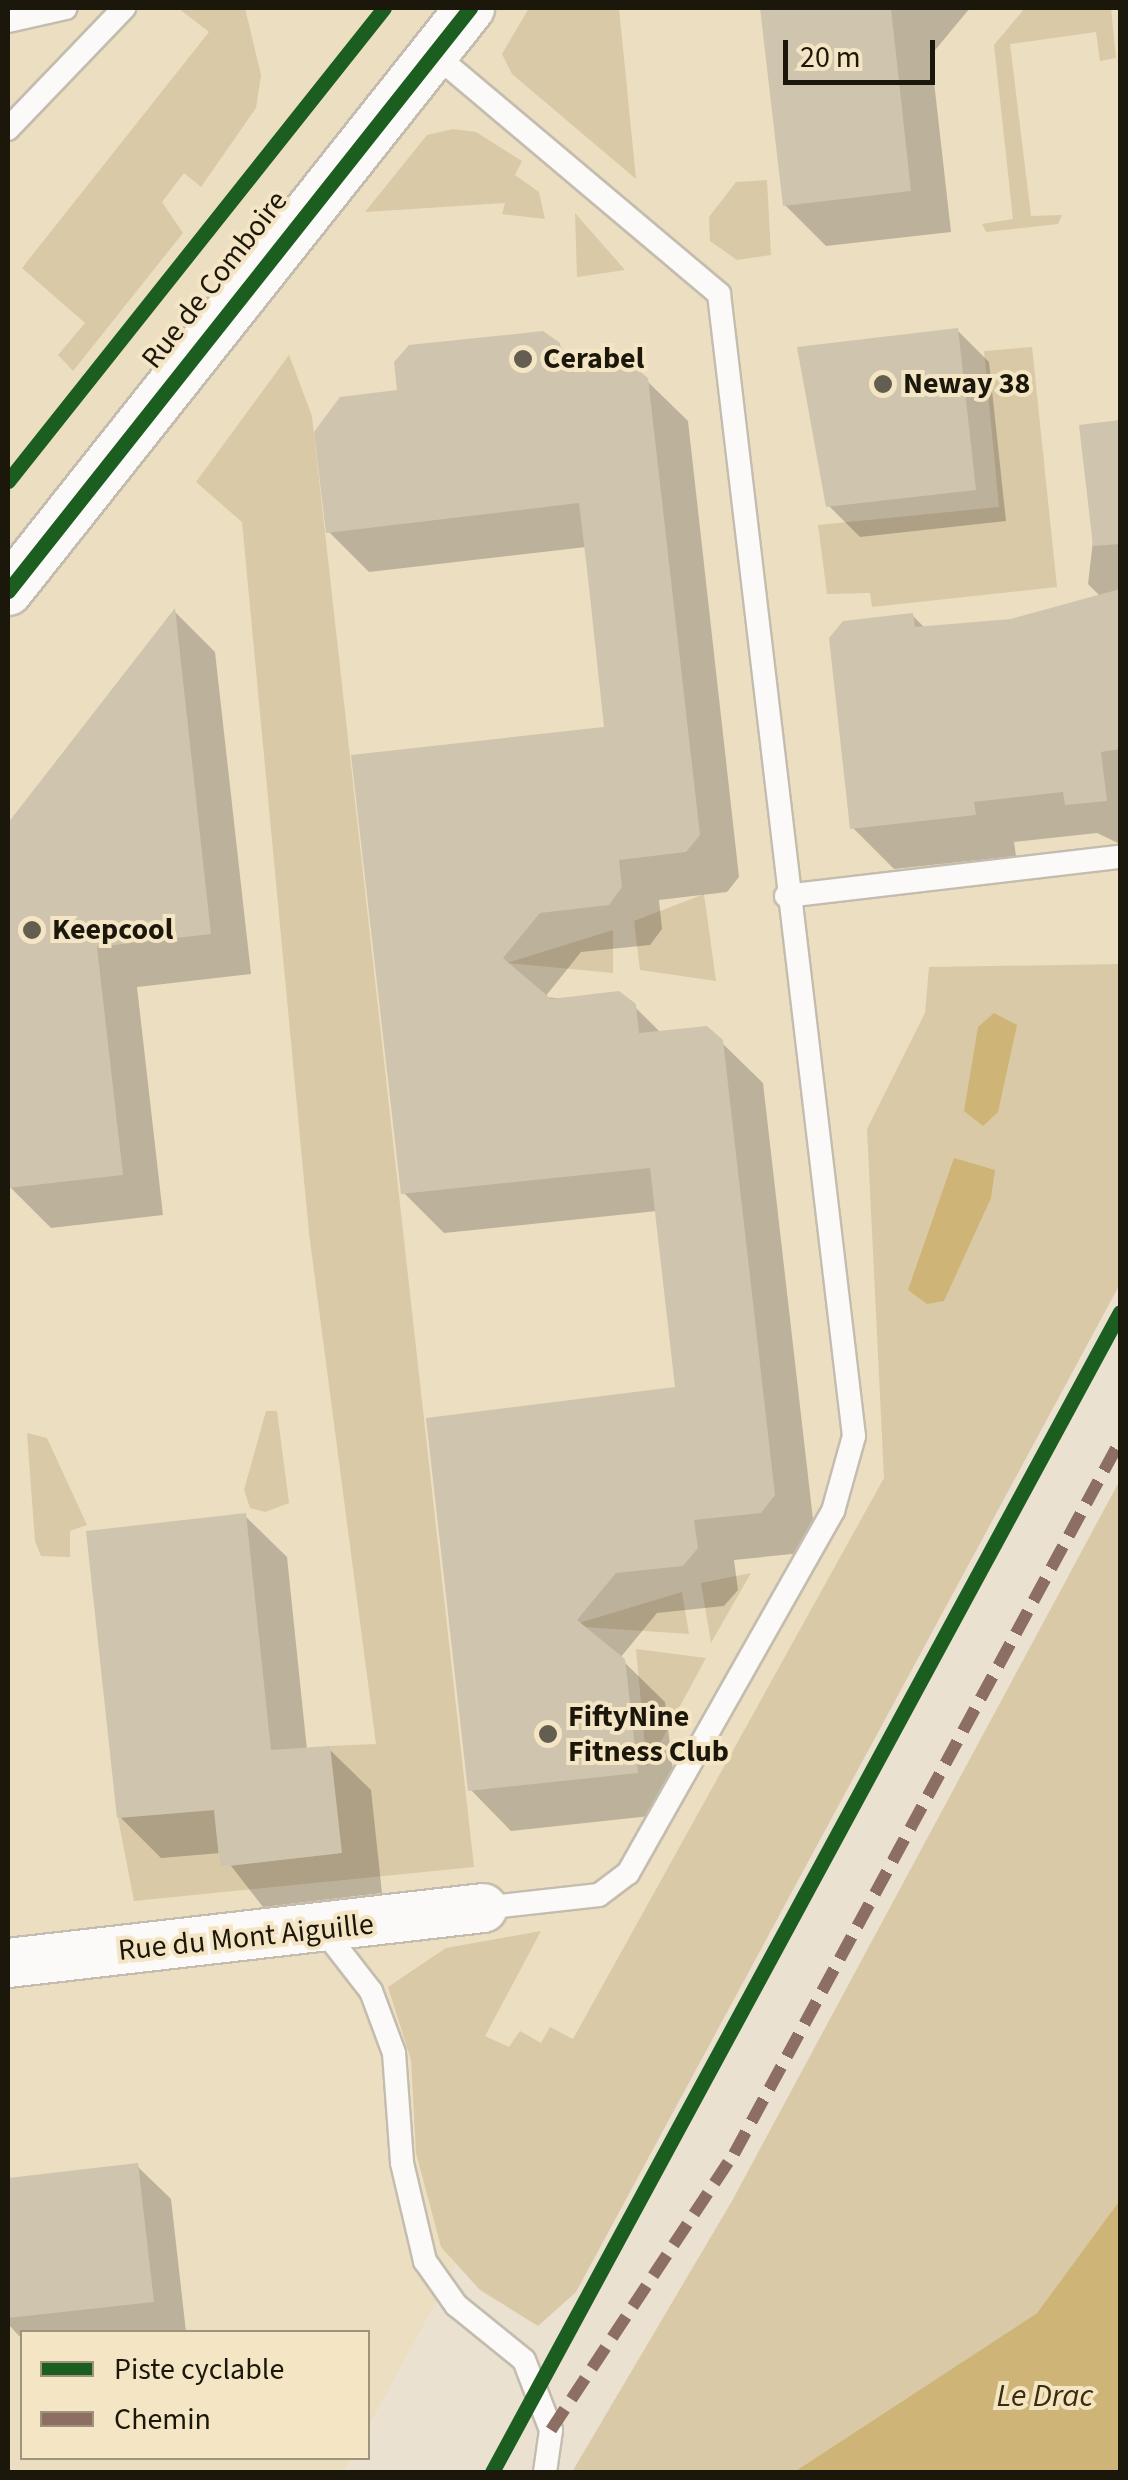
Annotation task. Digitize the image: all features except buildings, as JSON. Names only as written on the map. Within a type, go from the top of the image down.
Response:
[{"type":"street","name":"Rue de Comboire","points":[[8,591],[433,53],[462,10]]},
{"type":"street","name":"Rue du Mont Aiguille","points":[[8,1963],[325,1932],[483,1908]]},
{"type":"lane","points":[[8,21],[66,8]]},
{"type":"lane","points":[[8,129],[124,8]]},
{"type":"lane","points":[[433,53],[719,294],[786,896],[854,1436],[833,1511],[628,1873],[599,1895],[483,1908]]},
{"type":"lane","points":[[786,896],[1120,857]]},
{"type":"lane","points":[[325,1932],[371,1991],[394,2052],[402,2163],[425,2261],[456,2306],[524,2360],[551,2430],[545,2472]]},
{"type":"shaded area","points":[[8,8],[1120,8],[1120,964],[930,967],[884,1478],[370,2423],[370,2330],[20,2330],[20,2460],[350,2460],[343,2472],[8,2472]]},
{"type":"shaded area","points":[[178,8],[245,8],[261,75],[256,108],[201,187],[184,173],[162,202],[183,233],[73,371],[58,355],[85,323],[22,268],[209,32]]},
{"type":"shaded area","points":[[529,8],[619,8],[636,179],[512,74],[502,54]]},
{"type":"shaded area","points":[[1025,8],[1111,8],[1116,58],[1100,61],[1096,32],[1010,44],[1031,216],[1062,215],[1058,224],[986,232],[982,224],[1013,219],[994,45]]},
{"type":"shaded area","points":[[453,129],[476,132],[522,161],[515,175],[539,192],[545,219],[502,214],[505,203],[365,212],[427,135]]},
{"type":"shaded area","points":[[767,180],[771,255],[737,260],[710,241],[709,217],[736,182]]},
{"type":"shaded area","points":[[575,213],[625,270],[577,277]]},
{"type":"shaded area","points":[[1032,347],[1057,587],[872,607],[870,593],[827,594],[818,525],[999,507],[984,351]]},
{"type":"shaded area","points":[[289,355],[312,416],[474,1867],[134,1901],[118,1818],[214,1810],[220,1867],[341,1853],[330,1746],[376,1744],[309,1233],[242,522],[196,482]]},
{"type":"shaded area","points":[[704,894],[716,981],[640,970],[634,921]]},
{"type":"shaded area","points":[[613,930],[613,973],[507,963]]},
{"type":"shaded area","points":[[1120,964],[1120,1284],[576,2292],[538,2326],[480,2290],[441,2247],[416,2153],[411,2060],[388,1987],[446,1948],[541,1931],[485,2036],[509,2047],[520,2031],[541,2043],[550,2027],[573,2039],[884,1478],[867,1129],[925,1013],[929,967]]},
{"type":"shaded area","points":[[266,1411],[277,1411],[289,1503],[265,1512],[250,1508],[244,1490]]},
{"type":"shaded area","points":[[27,1433],[47,1438],[87,1525],[70,1531],[70,1557],[41,1556],[35,1541]]},
{"type":"shaded area","points":[[1120,1480],[1120,2200],[1037,2313],[794,2472],[572,2472],[732,2201]]},
{"type":"shaded area","points":[[751,1573],[711,1643],[701,1583]]},
{"type":"shaded area","points":[[682,1592],[689,1634],[569,1626]]},
{"type":"shaded area","points":[[636,1649],[706,1658],[647,1767]]},
{"type":"water","points":[[994,1013],[1017,1025],[998,1112],[983,1126],[964,1111],[978,1027]]},
{"type":"water","points":[[954,1158],[995,1170],[991,1198],[944,1301],[927,1304],[908,1290]]},
{"type":"water","name":"Le Drac","points":[[1120,2200],[1120,2472],[794,2472],[1037,2313]]},
{"type":"marked path","points":[[551,2430],[734,2154],[1120,1441]]},
{"type":"cycle path","points":[[8,481],[384,8]]},
{"type":"cycle path","points":[[8,591],[470,8]]},
{"type":"cycle path","points":[[492,2472],[1120,1312]]},
{"type":"place","name":"Cerabel","points":[[523,359]]},
{"type":"place","name":"Neway 38","points":[[883,384]]},
{"type":"place","name":"Keepcool","points":[[32,930]]},
{"type":"place","name":"FiftyNine Fitness Club","points":[[548,1734]]}]
